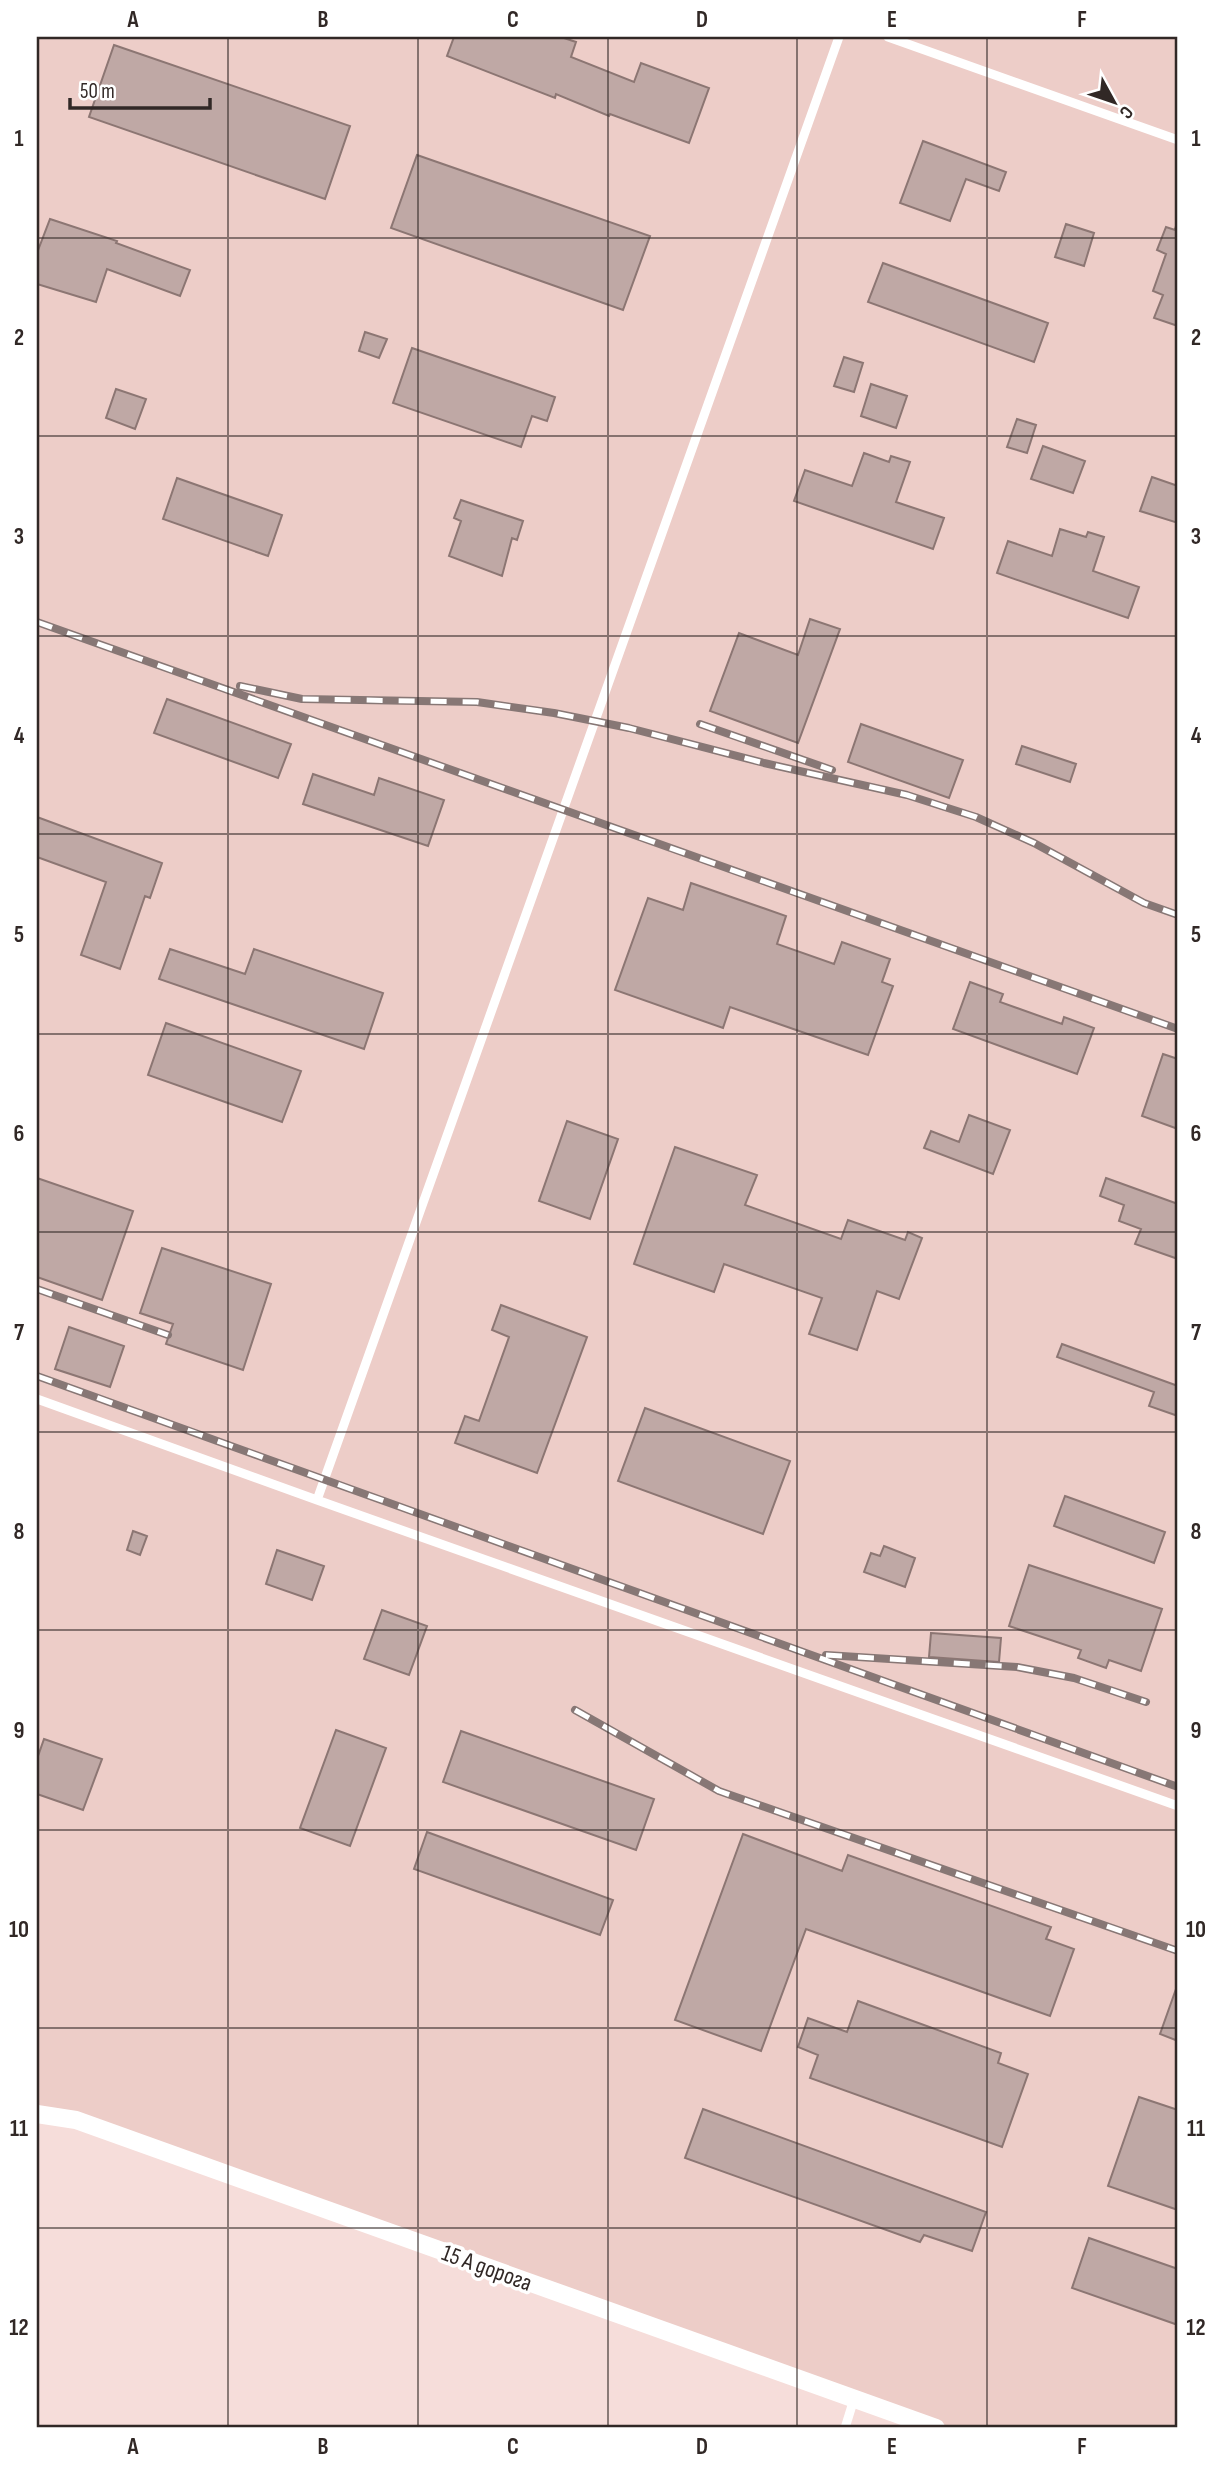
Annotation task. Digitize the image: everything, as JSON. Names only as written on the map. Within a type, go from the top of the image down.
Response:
[{"type":"street","name":"15 А дорога","points":[[37,2114],[89,2124],[936,2428]]},
{"type":"lane","points":[[317,1500],[839,37]]},
{"type":"lane","points":[[888,37],[1178,140]]},
{"type":"lane","points":[[37,1399],[1178,1806]]},
{"type":"lane","points":[[845,2428],[855,2399]]},
{"type":"shaded area","points":[[37,37],[1178,37],[1178,2428],[935,2428],[37,2114]]},
{"type":"building","points":[[454,37],[561,37],[576,42],[571,57],[634,82],[641,63],[709,88],[689,143],[610,114],[609,116],[556,94],[555,98],[447,56]]},
{"type":"building","points":[[114,45],[350,126],[325,199],[89,117]]},
{"type":"building","points":[[923,141],[1006,172],[999,191],[966,179],[950,221],[900,203]]},
{"type":"building","points":[[417,155],[650,236],[623,310],[391,228]]},
{"type":"building","points":[[50,219],[117,241],[116,243],[190,270],[180,296],[107,269],[96,302],[37,284],[37,253]]},
{"type":"building","points":[[1066,224],[1094,233],[1084,266],[1055,257]]},
{"type":"building","points":[[1176,226],[1178,326],[1154,318],[1163,295],[1153,291],[1166,254],[1157,250],[1166,227],[1175,230]]},
{"type":"building","points":[[883,263],[1048,323],[1034,362],[868,302]]},
{"type":"building","points":[[365,332],[387,339],[379,358],[359,351]]},
{"type":"building","points":[[412,348],[555,397],[547,421],[532,416],[521,447],[393,403]]},
{"type":"building","points":[[844,357],[863,363],[854,392],[834,386]]},
{"type":"building","points":[[871,384],[907,396],[896,428],[861,416]]},
{"type":"building","points":[[116,389],[146,399],[135,429],[106,418]]},
{"type":"building","points":[[1017,419],[1036,425],[1027,453],[1007,447]]},
{"type":"building","points":[[1043,446],[1085,461],[1073,493],[1031,479]]},
{"type":"building","points":[[864,453],[889,462],[891,456],[910,462],[896,502],[944,518],[933,549],[794,501],[805,470],[852,486]]},
{"type":"building","points":[[1152,477],[1178,486],[1178,523],[1140,511]]},
{"type":"building","points":[[177,478],[282,515],[268,556],[163,519]]},
{"type":"building","points":[[461,500],[523,521],[517,540],[512,538],[502,576],[449,556],[461,521],[454,518]]},
{"type":"building","points":[[1060,529],[1086,537],[1088,532],[1104,537],[1093,571],[1139,587],[1128,618],[997,573],[1008,541],[1052,556]]},
{"type":"building","points":[[810,619],[840,629],[798,743],[710,711],[739,633],[798,655]]},
{"type":"building","points":[[167,699],[291,744],[278,778],[154,733]]},
{"type":"building","points":[[861,724],[963,760],[949,798],[848,762]]},
{"type":"building","points":[[1022,746],[1076,764],[1070,782],[1016,764]]},
{"type":"building","points":[[313,774],[374,795],[379,778],[444,800],[428,846],[303,804]]},
{"type":"building","points":[[37,817],[162,863],[150,898],[145,896],[120,969],[81,955],[106,882],[37,857]]},
{"type":"building","points":[[691,883],[786,916],[777,944],[834,964],[842,942],[890,959],[882,982],[893,986],[868,1055],[730,1007],[723,1028],[615,990],[648,898],[683,910]]},
{"type":"building","points":[[170,949],[245,974],[254,949],[383,993],[364,1049],[159,979]]},
{"type":"building","points":[[970,982],[1003,994],[1000,1002],[1062,1024],[1064,1017],[1094,1028],[1077,1074],[953,1029]]},
{"type":"building","points":[[166,1023],[301,1071],[282,1122],[148,1075]]},
{"type":"building","points":[[1163,1054],[1178,1059],[1178,1129],[1142,1116]]},
{"type":"building","points":[[969,1115],[1010,1130],[993,1174],[924,1148],[931,1131],[959,1142]]},
{"type":"building","points":[[567,1121],[618,1139],[590,1219],[539,1201]]},
{"type":"building","points":[[675,1147],[757,1175],[745,1205],[841,1239],[848,1220],[905,1240],[908,1232],[922,1238],[899,1299],[877,1291],[857,1350],[809,1334],[822,1298],[724,1264],[714,1292],[634,1264]]},
{"type":"building","points":[[37,1178],[133,1211],[102,1300],[37,1277]]},
{"type":"building","points":[[1106,1178],[1178,1204],[1178,1259],[1135,1244],[1141,1229],[1119,1221],[1124,1205],[1100,1196]]},
{"type":"building","points":[[162,1248],[271,1284],[243,1370],[166,1344],[173,1324],[140,1313]]},
{"type":"building","points":[[501,1305],[587,1337],[537,1473],[455,1443],[465,1416],[479,1421],[509,1337],[492,1330]]},
{"type":"building","points":[[69,1327],[124,1346],[110,1387],[55,1369]]},
{"type":"building","points":[[1062,1344],[1178,1386],[1178,1416],[1149,1406],[1154,1392],[1057,1357]]},
{"type":"building","points":[[645,1408],[790,1461],[763,1534],[618,1481]]},
{"type":"building","points":[[1065,1496],[1165,1532],[1154,1563],[1054,1526]]},
{"type":"building","points":[[133,1531],[147,1536],[140,1555],[127,1550]]},
{"type":"building","points":[[884,1546],[915,1558],[905,1587],[864,1572],[871,1553],[880,1556]]},
{"type":"building","points":[[277,1550],[324,1566],[312,1600],[266,1584]]},
{"type":"building","points":[[1029,1565],[1162,1609],[1141,1671],[1109,1660],[1106,1668],[1078,1658],[1081,1650],[1009,1626]]},
{"type":"building","points":[[382,1610],[427,1626],[409,1675],[364,1659]]},
{"type":"building","points":[[931,1633],[1001,1638],[999,1662],[929,1657]]},
{"type":"building","points":[[336,1730],[386,1748],[350,1846],[300,1828]]},
{"type":"building","points":[[461,1731],[654,1799],[636,1850],[443,1782]]},
{"type":"building","points":[[44,1739],[102,1759],[83,1810],[37,1794],[37,1759]]},
{"type":"building","points":[[427,1832],[613,1900],[600,1935],[414,1869]]},
{"type":"building","points":[[743,1834],[842,1871],[848,1855],[1051,1927],[1046,1939],[1074,1949],[1050,2016],[806,1929],[761,2051],[675,2020]]},
{"type":"building","points":[[1178,1989],[1178,2041],[1160,2034]]},
{"type":"building","points":[[858,2001],[1001,2053],[998,2063],[1028,2074],[1002,2147],[810,2078],[818,2055],[798,2047],[808,2018],[847,2032]]},
{"type":"building","points":[[1139,2097],[1178,2110],[1178,2210],[1108,2186]]},
{"type":"building","points":[[703,2109],[986,2212],[972,2251],[924,2235],[920,2242],[685,2158]]},
{"type":"building","points":[[1089,2238],[1178,2269],[1178,2325],[1072,2288]]},
{"type":"railway","points":[[37,622],[1178,1029]]},
{"type":"railway","points":[[240,686],[302,699],[477,702],[554,713],[629,728],[764,763],[907,795],[976,817],[1034,843],[1144,903],[1178,915]]},
{"type":"railway","points":[[700,724],[832,770]]},
{"type":"railway","points":[[37,1289],[168,1335]]},
{"type":"railway","points":[[37,1376],[1178,1787]]},
{"type":"railway","points":[[826,1655],[1017,1667],[1074,1678],[1146,1702]]},
{"type":"railway","points":[[575,1710],[719,1791],[1178,1951]]}]
